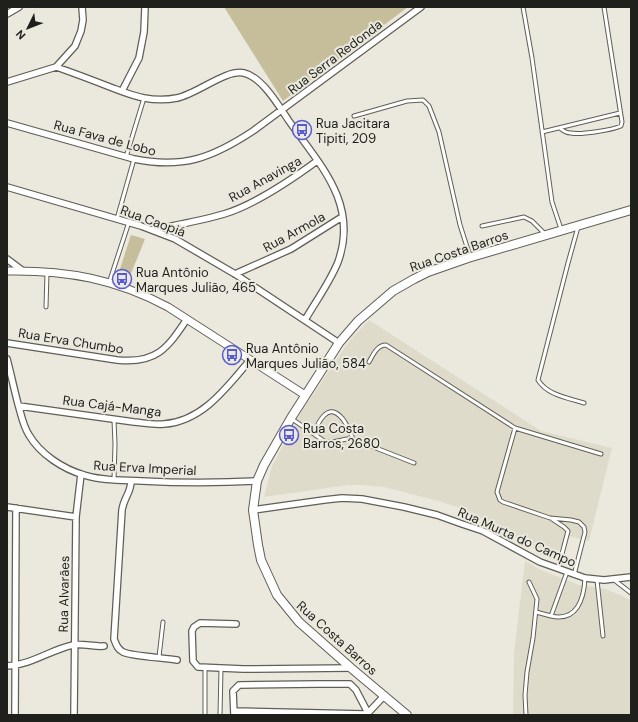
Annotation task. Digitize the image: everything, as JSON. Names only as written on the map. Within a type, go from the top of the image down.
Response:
[{"type":"main road","name":"Rua Costa Barros","points":[[407,715],[299,622],[277,596],[261,560],[258,545],[253,510],[257,481],[290,418],[339,343],[358,321],[393,291],[414,278],[471,257],[631,210]]},
{"type":"street","points":[[7,14],[19,7]]},
{"type":"street","points":[[7,82],[56,67],[76,46],[82,31],[84,20],[82,7]]},
{"type":"street","points":[[122,91],[139,58],[144,32],[145,7]]},
{"type":"street","name":"Rua Serra Redonda","points":[[282,111],[421,7]]},
{"type":"street","points":[[56,67],[144,98],[165,100],[185,96],[234,73],[243,73],[253,76],[259,82],[318,161],[336,191],[342,209],[344,230],[338,262],[332,275],[305,320]]},
{"type":"street","name":"Rua Fava de Lobo","points":[[7,122],[126,157],[150,163],[166,164],[182,163],[200,159],[237,142],[282,111]]},
{"type":"street","name":"Rua Anavinga","points":[[152,230],[225,214],[245,206],[259,199],[318,161]]},
{"type":"street","name":"Rua Caopiá","points":[[7,187],[129,222],[175,239],[235,274],[339,343]]},
{"type":"street","name":"Rua Armola","points":[[235,274],[291,249],[342,217]]},
{"type":"street","points":[[7,259],[22,271]]},
{"type":"street","points":[[7,272],[47,271],[86,276],[149,297],[187,319],[305,395]]},
{"type":"street","name":"Rua Erva Chumbo","points":[[7,343],[45,347],[128,361],[144,359],[157,354],[165,348],[187,319]]},
{"type":"street","name":"Rua Erva Imperial","points":[[7,359],[26,429],[36,445],[50,458],[72,471],[95,478],[131,481],[257,481]]},
{"type":"street","name":"Rua Cajá-Manga","points":[[19,406],[152,424],[166,424],[182,420],[199,412],[214,401],[250,360]]},
{"type":"street","name":"Rua Alvarães","points":[[73,715],[76,516],[81,474]]},
{"type":"street","points":[[131,481],[131,489],[124,499],[122,510],[114,639],[116,645],[124,653],[177,660]]},
{"type":"street","name":"Rua Murta do Campo","points":[[253,510],[342,498],[362,499],[437,515],[482,531],[526,556],[585,578],[597,580],[631,577]]},
{"type":"street","points":[[7,507],[76,516]]},
{"type":"street","points":[[15,715],[16,508]]},
{"type":"street","points":[[236,624],[200,623],[194,627],[192,631],[193,661],[198,667],[351,668]]},
{"type":"street","points":[[7,666],[15,666],[41,658],[57,650],[74,645],[96,647],[104,646]]},
{"type":"street","points":[[368,713],[356,690],[350,684],[239,686],[233,691],[234,713],[368,713],[384,696]]},
{"type":"street","points":[[73,715],[78,715]]},
{"type":"lane","points":[[523,7],[532,58],[552,202],[561,231]]},
{"type":"lane","points":[[560,128],[572,134],[621,126],[604,7]]},
{"type":"lane","points":[[126,157],[144,98]]},
{"type":"lane","points":[[354,116],[407,101],[423,100],[429,106],[439,132],[460,225],[471,257]]},
{"type":"lane","points":[[542,132],[620,113]]},
{"type":"lane","points":[[117,219],[134,159]]},
{"type":"lane","points":[[482,226],[524,217],[537,225],[546,235]]},
{"type":"lane","points":[[109,283],[129,222]]},
{"type":"lane","points":[[579,226],[538,380],[548,391],[584,403]]},
{"type":"lane","points":[[46,307],[47,271]]},
{"type":"lane","points":[[369,362],[378,348],[386,344],[515,428],[601,454]]},
{"type":"lane","points":[[314,433],[319,421],[324,415],[331,412],[342,417],[353,439]]},
{"type":"lane","points":[[290,418],[329,442],[349,438],[414,463]]},
{"type":"lane","points":[[114,419],[114,480]]},
{"type":"lane","points":[[515,428],[503,468],[497,492],[498,496],[503,502],[550,518],[579,522],[584,527],[574,574]]},
{"type":"lane","points":[[550,518],[568,531],[558,569]]},
{"type":"lane","points":[[551,616],[567,572]]},
{"type":"lane","points":[[536,612],[551,616],[568,616],[582,600],[585,578]]},
{"type":"lane","points":[[613,579],[631,593]]},
{"type":"lane","points":[[597,580],[603,636]]},
{"type":"lane","points":[[526,715],[525,695],[527,672],[533,638],[537,599],[528,582]]},
{"type":"lane","points":[[159,658],[163,622]]},
{"type":"lane","points":[[205,667],[205,715]]},
{"type":"lane","points":[[220,715],[221,668]]},
{"type":"shaded area","points":[[224,7],[408,7],[283,101]]},
{"type":"shaded area","points":[[131,235],[145,239],[130,276],[119,272]]},
{"type":"shaded area","points":[[369,320],[541,431],[612,448],[589,541],[565,535],[557,554],[553,555],[536,549],[477,516],[457,507],[384,487],[348,485],[264,497],[272,466],[302,411],[350,340]]},
{"type":"shaded area","points":[[525,561],[539,569],[579,585],[606,589],[631,600],[631,715],[513,715],[514,653]]},
{"type":"place","name":"Rua Jacitara Tipiti, 209","points":[[302,130]]},
{"type":"place","name":"Rua Antônio Marques Julião, 465","points":[[122,279]]},
{"type":"place","name":"Rua Antônio Marques Julião, 584","points":[[232,355]]},
{"type":"place","name":"Rua Costa Barros, 2680","points":[[289,435]]}]
